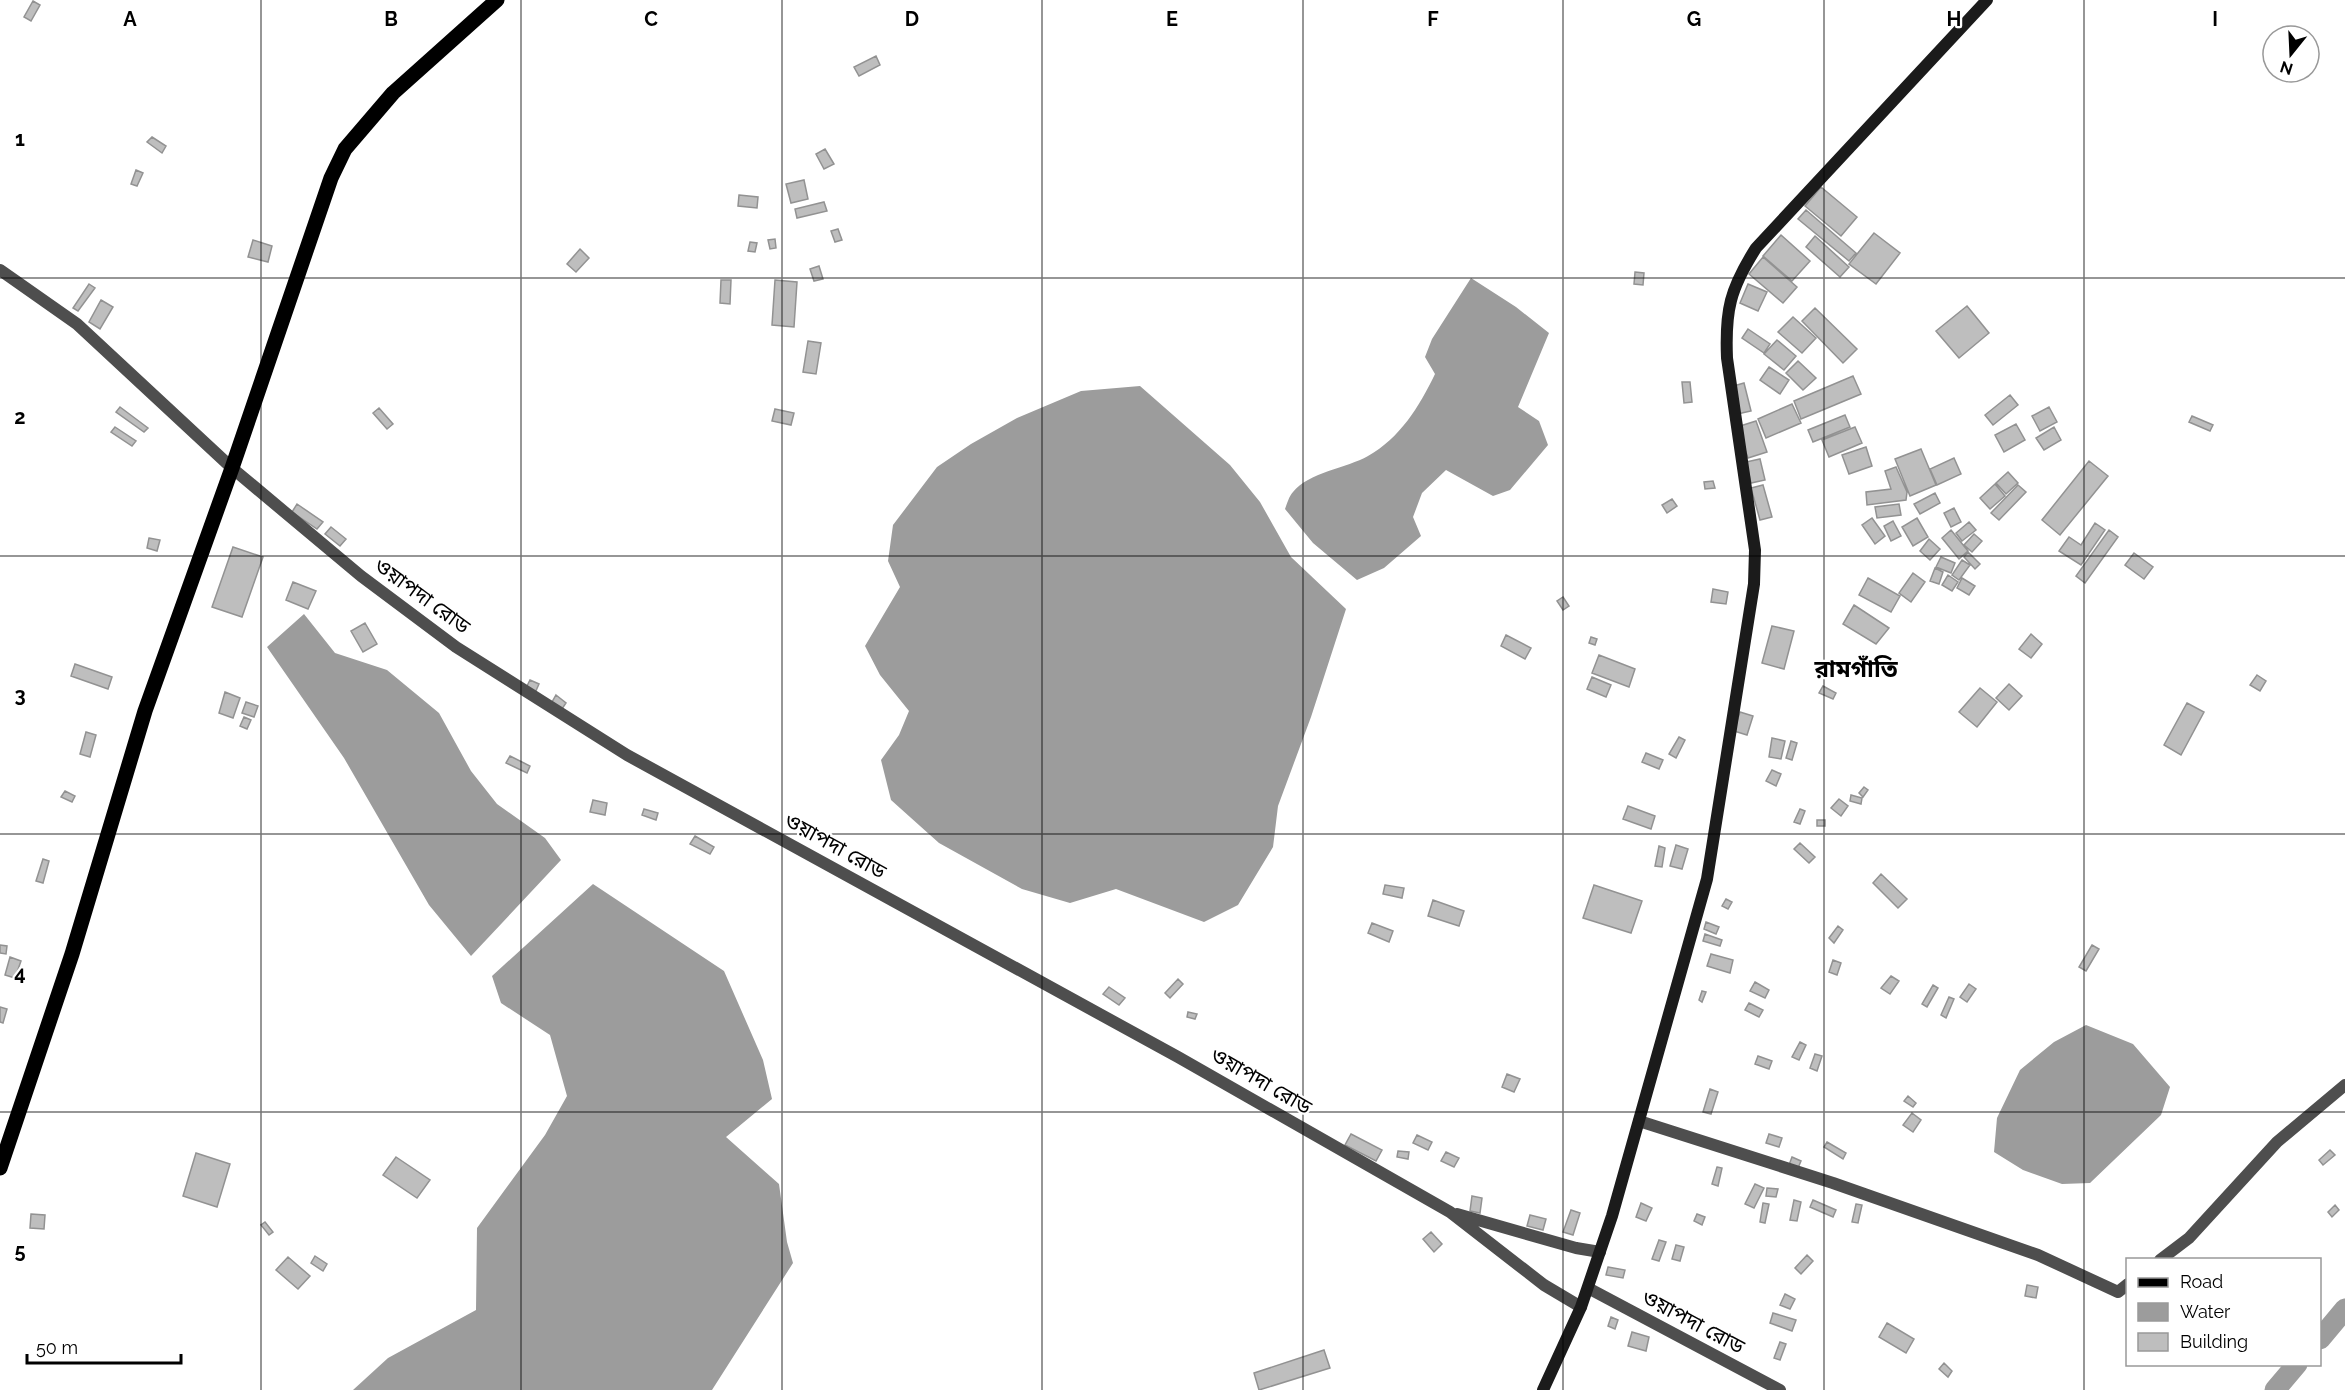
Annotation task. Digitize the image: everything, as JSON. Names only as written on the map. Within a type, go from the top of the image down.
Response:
[{"type":"main road","points":[[0,1168],[72,954],[145,711],[232,468],[331,178],[345,149],[393,93],[497,0]]},
{"type":"main road","points":[[1544,1390],[1581,1307],[1600,1252],[1707,879],[1754,584],[1755,550],[1727,358],[1726,328],[1730,299],[1741,270],[1756,248],[1987,0]]},
{"type":"street","name":"ওয়াপদা রোড","points":[[0,270],[77,324],[232,468],[361,576],[456,647],[627,755],[1178,1057],[1450,1212],[1544,1285],[1581,1307]]},
{"type":"street","points":[[2163,1258],[2188,1238],[2277,1142],[2345,1085]]},
{"type":"street","points":[[1639,1120],[1833,1183],[2038,1255],[2118,1292],[2126,1285]]},
{"type":"street","name":"ওয়াপদা রোড","points":[[1450,1212],[1575,1248],[1600,1252]]},
{"type":"street","name":"ওয়াপদা রোড","points":[[1588,1288],[1780,1390]]},
{"type":"water","points":[[1471,278],[1516,307],[1549,333],[1518,407],[1539,421],[1548,445],[1510,490],[1493,496],[1446,470],[1422,493],[1413,517],[1421,536],[1384,568],[1357,580],[1313,543],[1285,509],[1287,502],[1300,485],[1368,456],[1379,449],[1408,421],[1435,374],[1425,357],[1432,339]]},
{"type":"water","points":[[1140,386],[1230,465],[1260,502],[1291,557],[1346,609],[1311,717],[1278,806],[1273,847],[1238,905],[1204,922],[1116,889],[1070,903],[1022,889],[939,843],[891,800],[881,760],[899,735],[909,711],[880,675],[865,646],[900,587],[888,561],[893,525],[937,467],[971,444],[1017,418],[1081,391]]},
{"type":"water","points":[[304,614],[335,653],[387,670],[439,713],[471,771],[497,804],[545,838],[561,860],[471,956],[429,905],[344,758],[267,647]]},
{"type":"water","points":[[593,884],[724,971],[763,1060],[772,1099],[726,1137],[779,1184],[787,1242],[793,1263],[712,1390],[353,1390],[388,1358],[476,1310],[477,1228],[545,1135],[567,1096],[550,1035],[501,1003],[492,976]]},
{"type":"water","points":[[2086,1025],[2133,1044],[2170,1087],[2161,1115],[2090,1183],[2062,1184],[2023,1170],[1994,1152],[1997,1118],[2020,1070],[2054,1042]]},
{"type":"building","points":[[33,1],[40,5],[31,21],[24,17]]},
{"type":"building","points":[[876,56],[880,65],[859,76],[854,67]]},
{"type":"building","points":[[152,137],[166,146],[162,153],[147,142]]},
{"type":"building","points":[[825,149],[834,164],[824,169],[816,154]]},
{"type":"building","points":[[136,170],[143,173],[137,186],[131,184]]},
{"type":"building","points":[[804,180],[808,199],[791,203],[786,184]]},
{"type":"building","points":[[1821,187],[1857,217],[1841,236],[1805,206]]},
{"type":"building","points":[[739,195],[758,197],[757,208],[738,206]]},
{"type":"building","points":[[824,202],[827,211],[797,218],[795,209]]},
{"type":"building","points":[[1806,210],[1856,253],[1849,261],[1798,219]]},
{"type":"building","points":[[838,229],[842,240],[835,242],[831,231]]},
{"type":"building","points":[[1874,233],[1900,253],[1876,284],[1849,264]]},
{"type":"building","points":[[1781,235],[1810,261],[1792,281],[1763,256]]},
{"type":"building","points":[[1815,236],[1849,267],[1840,277],[1806,247]]},
{"type":"building","points":[[775,239],[776,248],[770,249],[768,240]]},
{"type":"building","points":[[253,240],[272,246],[268,262],[248,257]]},
{"type":"building","points":[[750,242],[757,243],[755,252],[748,251]]},
{"type":"building","points":[[580,249],[589,258],[576,272],[567,264]]},
{"type":"building","points":[[1763,257],[1797,287],[1783,303],[1749,274]]},
{"type":"building","points":[[819,266],[823,279],[814,281],[810,269]]},
{"type":"building","points":[[1635,272],[1644,273],[1643,285],[1634,284]]},
{"type":"building","points":[[721,280],[731,280],[730,304],[720,303]]},
{"type":"building","points":[[775,280],[797,282],[794,327],[772,325]]},
{"type":"building","points":[[89,284],[95,288],[78,311],[73,308]]},
{"type":"building","points":[[1748,284],[1767,292],[1758,311],[1740,303]]},
{"type":"building","points":[[101,300],[113,307],[100,329],[89,322]]},
{"type":"building","points":[[1967,306],[1989,333],[1959,358],[1936,331]]},
{"type":"building","points":[[1815,308],[1857,349],[1843,363],[1802,321]]},
{"type":"building","points":[[1793,317],[1816,338],[1802,353],[1778,332]]},
{"type":"building","points":[[1748,329],[1770,344],[1764,353],[1742,338]]},
{"type":"building","points":[[1777,340],[1796,356],[1784,370],[1764,354]]},
{"type":"building","points":[[808,341],[821,343],[816,374],[803,372]]},
{"type":"building","points":[[1798,361],[1816,378],[1803,390],[1786,373]]},
{"type":"building","points":[[1769,367],[1789,380],[1780,394],[1760,380]]},
{"type":"building","points":[[1853,376],[1861,394],[1801,419],[1794,401]]},
{"type":"building","points":[[1682,382],[1690,382],[1692,402],[1684,403]]},
{"type":"building","points":[[1744,383],[1751,411],[1737,414],[1730,387]]},
{"type":"building","points":[[2010,395],[2018,405],[1993,425],[1985,415]]},
{"type":"building","points":[[1792,404],[1801,423],[1766,438],[1758,419]]},
{"type":"building","points":[[120,407],[148,428],[144,432],[116,412]]},
{"type":"building","points":[[2049,407],[2057,422],[2040,431],[2032,416]]},
{"type":"building","points":[[379,408],[393,424],[387,429],[373,413]]},
{"type":"building","points":[[775,409],[794,413],[791,425],[772,421]]},
{"type":"building","points":[[1845,415],[1850,427],[1813,442],[1808,430]]},
{"type":"building","points":[[2192,416],[2213,425],[2210,431],[2189,422]]},
{"type":"building","points":[[1756,421],[1767,452],[1748,458],[1737,427]]},
{"type":"building","points":[[2016,424],[2025,440],[2004,452],[1995,435]]},
{"type":"building","points":[[115,427],[136,441],[132,446],[111,432]]},
{"type":"building","points":[[1855,427],[1862,443],[1829,457],[1822,440]]},
{"type":"building","points":[[2054,427],[2061,440],[2044,450],[2036,438]]},
{"type":"building","points":[[1866,447],[1872,466],[1849,474],[1842,455]]},
{"type":"building","points":[[1921,449],[1936,485],[1910,496],[1895,459]]},
{"type":"building","points":[[1954,458],[1961,474],[1937,485],[1930,469]]},
{"type":"building","points":[[1760,459],[1765,480],[1751,483],[1746,462]]},
{"type":"building","points":[[2089,461],[2108,476],[2060,535],[2042,520]]},
{"type":"building","points":[[1896,467],[1907,492],[1906,500],[1867,505],[1866,492],[1891,489],[1885,471]]},
{"type":"building","points":[[2008,472],[2018,483],[2006,494],[1996,483]]},
{"type":"building","points":[[1713,481],[1715,488],[1705,489],[1704,482]]},
{"type":"building","points":[[1995,484],[2005,496],[1990,509],[1980,498]]},
{"type":"building","points":[[1763,485],[1772,517],[1760,520],[1751,488]]},
{"type":"building","points":[[2018,485],[2026,492],[1999,520],[1991,513]]},
{"type":"building","points":[[1935,493],[1940,503],[1920,514],[1914,504]]},
{"type":"building","points":[[1672,499],[1677,506],[1667,513],[1662,505]]},
{"type":"building","points":[[297,504],[323,522],[317,529],[292,512]]},
{"type":"building","points":[[1899,504],[1901,515],[1877,518],[1875,507]]},
{"type":"building","points":[[1954,508],[1961,522],[1951,527],[1944,513]]},
{"type":"building","points":[[1872,518],[1885,536],[1875,544],[1862,525]]},
{"type":"building","points":[[1917,518],[1928,537],[1913,546],[1902,527]]},
{"type":"building","points":[[1893,521],[1901,536],[1891,541],[1884,526]]},
{"type":"building","points":[[1969,522],[1976,530],[1962,541],[1956,533]]},
{"type":"building","points":[[2095,523],[2105,530],[2081,565],[2059,551],[2069,537],[2081,545]]},
{"type":"building","points":[[331,527],[346,539],[340,546],[325,534]]},
{"type":"building","points":[[1951,530],[1968,551],[1959,559],[1942,538]]},
{"type":"building","points":[[2109,530],[2118,537],[2085,583],[2076,576]]},
{"type":"building","points":[[1974,534],[1982,541],[1972,552],[1964,545]]},
{"type":"building","points":[[149,538],[160,540],[157,551],[147,548]]},
{"type":"building","points":[[1929,539],[1940,549],[1930,560],[1920,551]]},
{"type":"building","points":[[233,547],[263,557],[242,617],[212,607]]},
{"type":"building","points":[[1968,552],[1980,564],[1975,569],[1964,557]]},
{"type":"building","points":[[2134,553],[2153,567],[2144,579],[2125,565]]},
{"type":"building","points":[[1941,557],[1955,563],[1951,573],[1936,567]]},
{"type":"building","points":[[1962,560],[1970,565],[1959,580],[1952,575]]},
{"type":"building","points":[[1935,568],[1943,572],[1939,584],[1930,581]]},
{"type":"building","points":[[1913,573],[1925,582],[1911,602],[1899,593]]},
{"type":"building","points":[[1948,575],[1958,582],[1952,591],[1942,585]]},
{"type":"building","points":[[1868,578],[1900,596],[1891,612],[1859,595]]},
{"type":"building","points":[[1962,578],[1975,586],[1969,595],[1957,588]]},
{"type":"building","points":[[293,582],[316,591],[308,609],[286,600]]},
{"type":"building","points":[[1713,589],[1728,592],[1726,604],[1711,602]]},
{"type":"building","points":[[1563,597],[1569,606],[1563,610],[1557,601]]},
{"type":"building","points":[[1854,605],[1889,628],[1876,644],[1843,624]]},
{"type":"building","points":[[365,623],[377,644],[363,652],[351,631]]},
{"type":"building","points":[[1772,626],[1794,631],[1784,669],[1762,663]]},
{"type":"building","points":[[2031,634],[2042,644],[2031,658],[2019,649]]},
{"type":"building","points":[[1506,635],[1531,648],[1525,659],[1501,646]]},
{"type":"building","points":[[1591,637],[1597,639],[1595,645],[1589,643]]},
{"type":"building","points":[[1599,655],[1635,669],[1629,687],[1592,673]]},
{"type":"building","points":[[75,664],[112,677],[108,689],[71,676]]},
{"type":"building","points":[[2257,675],[2266,681],[2260,691],[2250,685]]},
{"type":"building","points":[[1592,677],[1611,685],[1606,697],[1587,689]]},
{"type":"building","points":[[530,680],[539,684],[535,693],[526,688]]},
{"type":"building","points":[[2009,684],[2022,696],[2009,710],[1996,698]]},
{"type":"building","points":[[1823,686],[1836,693],[1833,699],[1819,693]]},
{"type":"building","points":[[1980,688],[1997,702],[1977,727],[1959,712]]},
{"type":"building","points":[[225,692],[240,698],[233,718],[219,713]]},
{"type":"building","points":[[556,695],[566,703],[562,709],[552,702]]},
{"type":"building","points":[[246,702],[258,706],[254,717],[242,713]]},
{"type":"building","points":[[2187,703],[2204,712],[2181,755],[2164,745]]},
{"type":"building","points":[[1740,712],[1753,716],[1747,735],[1734,731]]},
{"type":"building","points":[[244,717],[251,720],[247,729],[240,726]]},
{"type":"building","points":[[86,732],[96,735],[90,757],[80,754]]},
{"type":"building","points":[[1679,737],[1685,740],[1676,758],[1669,754]]},
{"type":"building","points":[[1772,738],[1785,741],[1781,759],[1769,757]]},
{"type":"building","points":[[1791,741],[1797,743],[1792,760],[1786,758]]},
{"type":"building","points":[[1646,753],[1663,760],[1659,769],[1642,762]]},
{"type":"building","points":[[510,756],[530,766],[527,773],[506,763]]},
{"type":"building","points":[[1772,770],[1781,774],[1776,786],[1766,781]]},
{"type":"building","points":[[1864,787],[1868,790],[1863,797],[1859,793]]},
{"type":"building","points":[[65,791],[75,796],[72,802],[61,797]]},
{"type":"building","points":[[1851,795],[1862,798],[1861,804],[1850,801]]},
{"type":"building","points":[[1839,799],[1848,806],[1841,816],[1831,808]]},
{"type":"building","points":[[593,800],[607,803],[605,815],[590,812]]},
{"type":"building","points":[[1628,806],[1655,816],[1651,829],[1623,819]]},
{"type":"building","points":[[644,809],[658,813],[656,820],[642,815]]},
{"type":"building","points":[[1800,809],[1805,811],[1800,824],[1794,822]]},
{"type":"building","points":[[1817,820],[1825,820],[1825,826],[1817,826]]},
{"type":"building","points":[[695,836],[714,847],[710,854],[690,844]]},
{"type":"building","points":[[1800,843],[1815,857],[1809,863],[1794,849]]},
{"type":"building","points":[[1676,845],[1688,849],[1682,869],[1670,866]]},
{"type":"building","points":[[1659,846],[1665,848],[1662,867],[1655,866]]},
{"type":"building","points":[[43,859],[49,861],[43,883],[36,881]]},
{"type":"building","points":[[1881,874],[1907,899],[1898,908],[1873,883]]},
{"type":"building","points":[[1385,885],[1404,888],[1402,898],[1383,894]]},
{"type":"building","points":[[1594,885],[1642,901],[1631,933],[1583,918]]},
{"type":"building","points":[[1726,899],[1732,902],[1728,909],[1722,906]]},
{"type":"building","points":[[1433,900],[1464,911],[1459,926],[1428,916]]},
{"type":"building","points":[[1706,922],[1719,927],[1716,934],[1704,929]]},
{"type":"building","points":[[1372,923],[1393,931],[1389,942],[1368,933]]},
{"type":"building","points":[[1838,926],[1843,930],[1834,943],[1829,938]]},
{"type":"building","points":[[1705,934],[1722,940],[1720,946],[1703,941]]},
{"type":"building","points":[[0,945],[7,946],[6,954],[0,953]]},
{"type":"building","points":[[2092,945],[2099,949],[2086,971],[2079,967]]},
{"type":"building","points":[[1711,954],[1733,960],[1730,973],[1707,966]]},
{"type":"building","points":[[10,957],[21,961],[15,978],[5,975]]},
{"type":"building","points":[[1833,960],[1841,963],[1837,975],[1829,972]]},
{"type":"building","points":[[1891,976],[1899,981],[1890,994],[1881,988]]},
{"type":"building","points":[[1178,979],[1183,984],[1170,998],[1165,993]]},
{"type":"building","points":[[1755,982],[1769,990],[1765,998],[1750,991]]},
{"type":"building","points":[[1969,984],[1976,989],[1967,1002],[1960,997]]},
{"type":"building","points":[[1933,985],[1938,988],[1927,1007],[1922,1004]]},
{"type":"building","points":[[1109,987],[1125,998],[1119,1005],[1103,994]]},
{"type":"building","points":[[1702,991],[1706,992],[1702,1002],[1699,1000]]},
{"type":"building","points":[[1949,997],[1954,999],[1946,1018],[1941,1015]]},
{"type":"building","points":[[1749,1003],[1763,1010],[1759,1017],[1745,1010]]},
{"type":"building","points":[[0,1007],[7,1009],[3,1023],[0,1022]]},
{"type":"building","points":[[1188,1012],[1197,1014],[1195,1019],[1187,1017]]},
{"type":"building","points":[[1800,1042],[1806,1045],[1799,1060],[1792,1057]]},
{"type":"building","points":[[1815,1054],[1822,1056],[1817,1071],[1810,1068]]},
{"type":"building","points":[[1758,1056],[1772,1061],[1769,1069],[1755,1064]]},
{"type":"building","points":[[1507,1074],[1520,1079],[1514,1092],[1502,1087]]},
{"type":"building","points":[[1710,1089],[1718,1092],[1711,1114],[1703,1112]]},
{"type":"building","points":[[1908,1096],[1916,1103],[1913,1107],[1904,1101]]},
{"type":"building","points":[[1912,1113],[1921,1120],[1913,1132],[1903,1125]]},
{"type":"building","points":[[1351,1134],[1382,1150],[1376,1161],[1345,1145]]},
{"type":"building","points":[[1769,1134],[1782,1138],[1779,1147],[1766,1143]]},
{"type":"building","points":[[1417,1135],[1432,1142],[1428,1150],[1413,1143]]},
{"type":"building","points":[[1827,1142],[1846,1153],[1843,1159],[1824,1147]]},
{"type":"building","points":[[2330,1150],[2335,1155],[2323,1165],[2319,1160]]},
{"type":"building","points":[[1398,1151],[1409,1152],[1408,1159],[1397,1157]]},
{"type":"building","points":[[1446,1152],[1459,1158],[1454,1167],[1441,1161]]},
{"type":"building","points":[[196,1153],[230,1164],[217,1207],[183,1196]]},
{"type":"building","points":[[396,1157],[430,1180],[417,1198],[383,1175]]},
{"type":"building","points":[[1792,1157],[1801,1161],[1798,1168],[1789,1165]]},
{"type":"building","points":[[1717,1167],[1722,1168],[1718,1186],[1712,1184]]},
{"type":"building","points":[[1755,1184],[1764,1188],[1754,1208],[1745,1204]]},
{"type":"building","points":[[1767,1188],[1778,1189],[1776,1197],[1766,1196]]},
{"type":"building","points":[[1472,1196],[1482,1198],[1480,1213],[1470,1211]]},
{"type":"building","points":[[1794,1200],[1801,1202],[1797,1221],[1790,1220]]},
{"type":"building","points":[[1813,1200],[1836,1210],[1833,1217],[1810,1207]]},
{"type":"building","points":[[1641,1203],[1652,1208],[1646,1221],[1636,1217]]},
{"type":"building","points":[[1763,1203],[1769,1204],[1765,1223],[1760,1222]]},
{"type":"building","points":[[1856,1204],[1862,1205],[1858,1223],[1852,1222]]},
{"type":"building","points":[[2335,1205],[2339,1210],[2332,1217],[2328,1212]]},
{"type":"building","points":[[1571,1210],[1580,1213],[1573,1235],[1563,1232]]},
{"type":"building","points":[[31,1214],[45,1215],[44,1229],[30,1228]]},
{"type":"building","points":[[1697,1214],[1705,1217],[1702,1225],[1694,1221]]},
{"type":"building","points":[[1530,1215],[1546,1219],[1543,1230],[1527,1226]]},
{"type":"building","points":[[265,1222],[273,1232],[269,1235],[261,1225]]},
{"type":"building","points":[[1431,1232],[1442,1244],[1434,1252],[1423,1239]]},
{"type":"building","points":[[1659,1240],[1666,1242],[1659,1261],[1652,1259]]},
{"type":"building","points":[[1676,1245],[1684,1247],[1680,1261],[1672,1259]]},
{"type":"building","points":[[1807,1255],[1813,1261],[1801,1274],[1795,1268]]},
{"type":"building","points":[[315,1256],[327,1264],[323,1271],[311,1263]]},
{"type":"building","points":[[288,1257],[310,1276],[298,1289],[276,1270]]},
{"type":"building","points":[[1608,1267],[1625,1270],[1623,1278],[1606,1275]]},
{"type":"building","points":[[2027,1285],[2038,1287],[2036,1298],[2025,1296]]},
{"type":"building","points":[[1785,1294],[1795,1299],[1790,1309],[1780,1305]]},
{"type":"building","points":[[1773,1313],[1796,1320],[1792,1331],[1770,1323]]},
{"type":"building","points":[[1611,1317],[1618,1320],[1615,1329],[1608,1326]]},
{"type":"building","points":[[1887,1323],[1914,1339],[1906,1353],[1879,1337]]},
{"type":"building","points":[[1632,1332],[1649,1337],[1646,1351],[1628,1346]]},
{"type":"building","points":[[1780,1342],[1786,1344],[1780,1360],[1774,1358]]},
{"type":"building","points":[[1324,1350],[1330,1368],[1259,1390],[1254,1373]]},
{"type":"building","points":[[1944,1363],[1952,1371],[1948,1377],[1939,1369]]},
{"type":"waterway","points":[[2321,1338],[2345,1309]]},
{"type":"waterway","points":[[2275,1390],[2295,1366]]},
{"type":"district","name":"রামগাঁতি","points":[[1856,669]]}]
